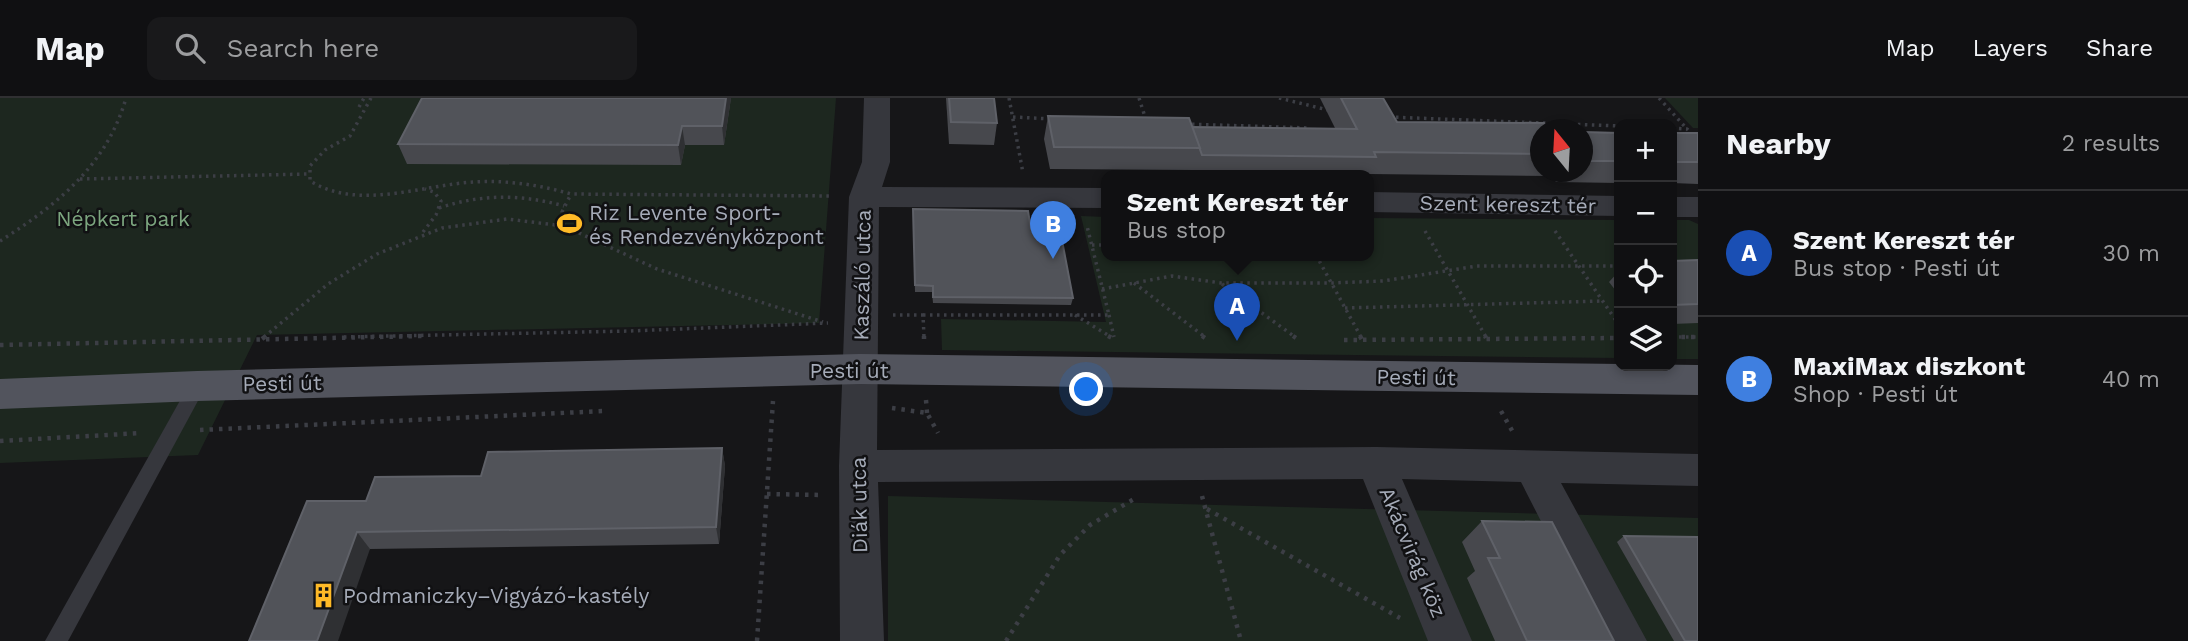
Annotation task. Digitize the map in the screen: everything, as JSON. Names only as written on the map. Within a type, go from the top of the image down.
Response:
[{"type":"main road","name":"Pesti út","points":[[0,394],[197,386],[860,386],[1698,380]]},
{"type":"street","name":"Kaszáló utca","points":[[860,386],[864,197],[876,162],[877,98]]},
{"type":"street","points":[[864,197],[1093,198]]},
{"type":"street","name":"Szent kereszt tér","points":[[1391,202],[1614,206]]},
{"type":"street","points":[[1677,207],[1698,207]]},
{"type":"street","name":"Diák utca","points":[[860,386],[858,481],[862,641]]},
{"type":"street","points":[[858,481],[957,465],[1376,463],[1698,470]]},
{"type":"street","name":"Akácvirág köz","points":[[1376,463],[1450,641]]},
{"type":"street","points":[[1532,466],[1625,641]]},
{"type":"lane","points":[[56,641],[197,386]]},
{"type":"path","points":[[0,241],[51,205],[80,179],[116,133],[126,98]]},
{"type":"path","points":[[364,98],[359,107],[366,107]]},
{"type":"path","points":[[371,98],[350,135],[317,156],[310,166],[310,181],[324,191],[346,196],[467,183],[508,183],[546,187],[571,194],[864,197]]},
{"type":"path","points":[[1009,98],[1028,197]]},
{"type":"path","points":[[1134,122],[1147,122],[1139,98]]},
{"type":"path","points":[[1279,98],[1338,113]]},
{"type":"path","points":[[1659,98],[1698,140]]},
{"type":"path","points":[[1013,117],[1054,119]]},
{"type":"path","points":[[1377,117],[1614,126]]},
{"type":"path","points":[[1173,123],[1318,129]]},
{"type":"path","points":[[1677,128],[1687,129]]},
{"type":"path","points":[[80,179],[309,174]]},
{"type":"path","points":[[421,187],[439,196],[439,208],[423,233]]},
{"type":"path","points":[[564,226],[564,206],[571,194]]},
{"type":"path","points":[[439,208],[467,199],[491,196],[537,199],[564,206]]},
{"type":"path","points":[[1093,198],[1092,244],[1113,338]]},
{"type":"path","points":[[1391,202],[1447,271],[1486,339]]},
{"type":"path","points":[[1537,205],[1614,318]]},
{"type":"path","points":[[0,345],[261,340],[630,331],[827,323],[657,269],[564,226],[507,219],[476,221],[423,233],[354,266],[303,303],[261,340]]},
{"type":"path","points":[[1092,244],[1101,245]]},
{"type":"path","points":[[1319,261],[1362,340]]},
{"type":"path","points":[[1102,289],[1172,276],[1221,283],[1331,283],[1383,281],[1477,267],[1614,266]]},
{"type":"path","points":[[1134,283],[1208,340]]},
{"type":"path","points":[[1221,283],[1298,340]]},
{"type":"path","points":[[1345,308],[1602,300]]},
{"type":"path","points":[[923,315],[1108,315]]},
{"type":"path","points":[[1075,315],[1113,338],[1127,338]]},
{"type":"path","points":[[1677,337],[1698,337]]},
{"type":"path","points":[[1336,340],[1614,338]]},
{"type":"path","points":[[1195,340],[1218,340]]},
{"type":"path","points":[[1286,340],[1311,340]]},
{"type":"path","points":[[860,386],[927,414],[957,465]]},
{"type":"path","points":[[757,641],[773,403]]},
{"type":"path","points":[[759,404],[785,403]]},
{"type":"path","points":[[0,441],[608,411]]},
{"type":"path","points":[[1194,464],[1241,641]]},
{"type":"path","points":[[767,494],[858,481]]},
{"type":"path","points":[[1006,641],[1060,555],[1090,525],[1136,498]]},
{"type":"path","points":[[1205,508],[1405,621]]},
{"type":"green space","name":"Népkert park","points":[[0,98],[836,98],[819,323],[257,335],[198,455],[0,463]]},
{"type":"green space","points":[[1665,98],[1698,98],[1698,128],[1693,128]]},
{"type":"green space","points":[[1081,216],[1101,217],[1101,261],[1374,261],[1374,218],[1614,220],[1614,358],[942,350],[941,319],[1106,322]]},
{"type":"green space","points":[[1677,220],[1689,220],[1698,224],[1698,359],[1677,359]]},
{"type":"green space","points":[[888,496],[1698,518],[1698,641],[888,641]]},
{"type":"building","name":"Riz Levente Sport- és Rendezvényközpont","points":[[422,98],[726,98],[722,126],[682,126],[678,145],[398,144]]},
{"type":"building","points":[[949,98],[994,98],[997,123],[951,122]]},
{"type":"building","points":[[1341,98],[1383,98],[1397,122],[1530,123],[1530,154],[1374,152],[1376,157],[1202,155],[1192,127],[1357,129]]},
{"type":"building","points":[[1048,116],[1189,118],[1200,148],[1054,147]]},
{"type":"building","points":[[1593,132],[1614,133],[1614,161],[1593,161]]},
{"type":"building","points":[[1677,133],[1698,133],[1698,162],[1677,162]]},
{"type":"building","points":[[913,209],[1028,211],[1031,229],[1060,230],[1073,298],[933,297],[933,286],[915,285]]},
{"type":"building","points":[[1698,260],[1698,304],[1677,305],[1677,261]]},
{"type":"building","name":"Podmaniczky–Vigyázó-kastély","points":[[722,448],[716,527],[357,532],[317,641],[249,641],[307,501],[366,501],[375,477],[481,476],[488,452]]},
{"type":"building","points":[[1482,521],[1552,522],[1614,641],[1527,641],[1488,558],[1500,558]]},
{"type":"building","points":[[1624,536],[1698,537],[1698,641],[1685,641]]},
{"type":"place","name":"Riz Levente Sport- és Rendezvényközpont","points":[[569,224]]},
{"type":"place","name":"MaxiMax diszkont","points":[[1053,259]]},
{"type":"place","name":"Szent Kereszt tér","points":[[1237,341]]},
{"type":"place","name":"Podmaniczky–Vigyázó-kastély","points":[[323,595]]}]
